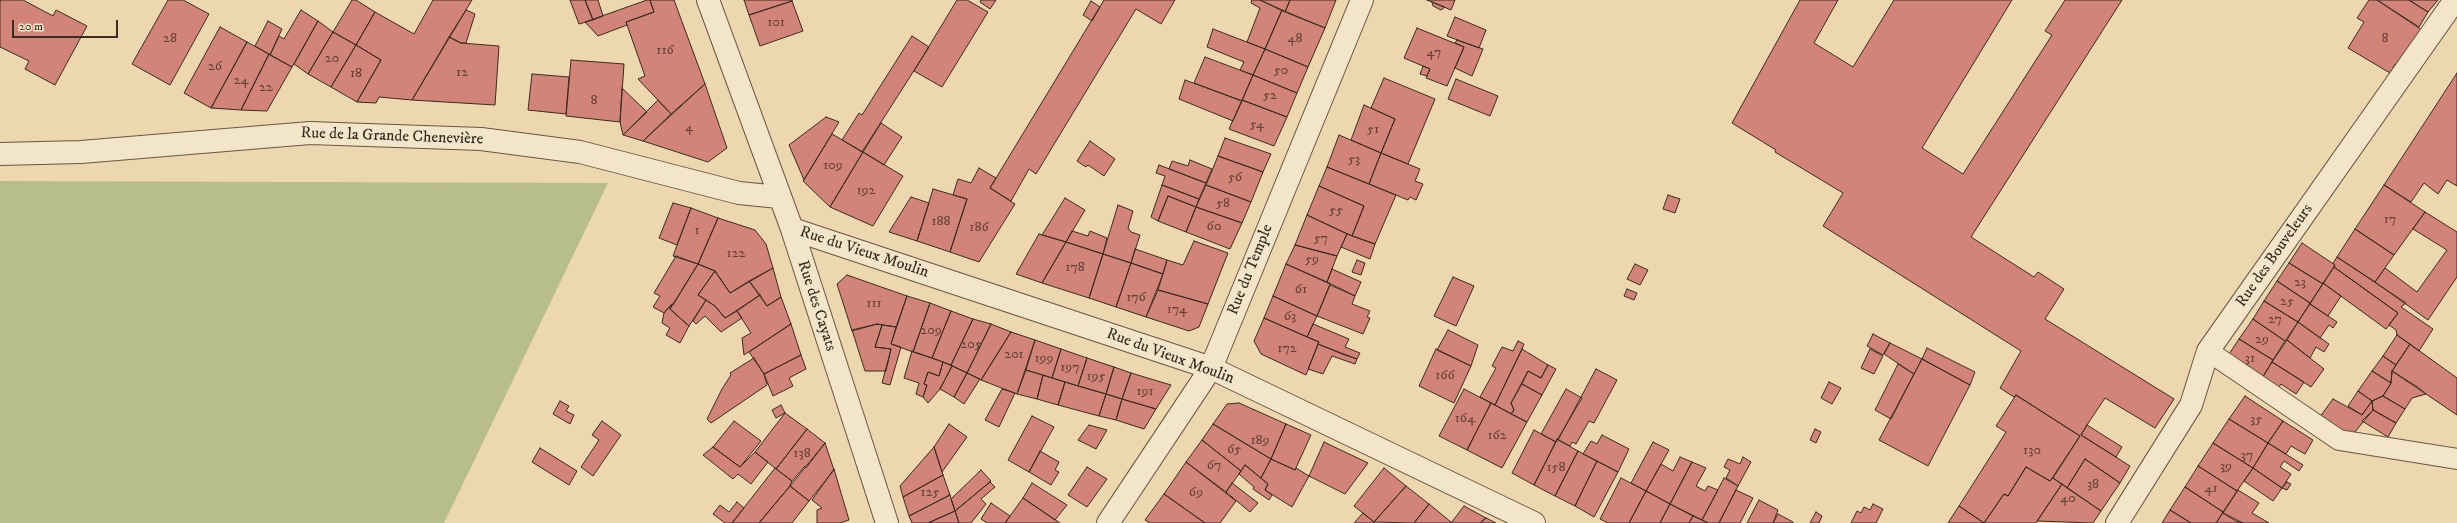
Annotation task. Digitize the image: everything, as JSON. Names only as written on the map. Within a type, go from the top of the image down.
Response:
[{"type":"street","name":"Rue des Cayats","points":[[708,0],[792,229],[887,523]]},
{"type":"street","name":"Rue du Temple","points":[[1108,523],[1210,368],[1362,0]]},
{"type":"street","name":"Rue des Bouveleurs","points":[[2118,523],[2191,405],[2208,351],[2455,0]]},
{"type":"street","name":"Rue de la Grande Chenevière","points":[[0,154],[81,152],[310,133],[481,139],[580,152],[739,193],[779,197]]},
{"type":"street","name":"Rue du Vieux Moulin","points":[[792,229],[1210,368],[1534,523]]},
{"type":"lane","points":[[2208,351],[2339,440],[2457,459]]},
{"type":"green space","points":[[0,181],[608,183],[444,523],[0,523]]},
{"type":"building","points":[[0,0],[23,0],[53,16],[56,10],[87,26],[55,85],[25,69],[29,61],[0,47]]},
{"type":"building","points":[[168,0],[183,0],[209,14],[170,85],[132,64]]},
{"type":"building","points":[[352,0],[356,0],[375,12],[356,45],[333,32]]},
{"type":"building","points":[[433,0],[472,0],[412,100],[379,97],[376,103],[357,102],[381,60],[356,45],[375,12],[414,34]]},
{"type":"building","points":[[570,0],[585,0],[593,20],[579,24]]},
{"type":"building","points":[[585,0],[598,0],[603,16],[593,20]]},
{"type":"building","points":[[650,0],[654,12],[626,22],[627,25],[598,36],[585,22]]},
{"type":"building","points":[[650,0],[674,0],[705,84],[671,114],[638,79],[645,76],[626,22],[654,12]]},
{"type":"building","points":[[744,0],[792,0],[792,1],[749,15]]},
{"type":"building","points":[[957,0],[967,0],[988,12],[942,87],[914,71]]},
{"type":"building","points":[[981,0],[996,0],[990,9],[980,2]]},
{"type":"building","points":[[1104,0],[1175,0],[1161,24],[1136,9],[1036,174],[1029,169],[1011,201],[990,188]]},
{"type":"building","points":[[1252,0],[1260,0],[1282,10],[1265,49],[1247,42],[1260,8],[1251,3]]},
{"type":"building","points":[[1260,0],[1290,0],[1285,12]]},
{"type":"building","points":[[1290,0],[1336,0],[1325,28],[1285,12]]},
{"type":"building","points":[[1427,0],[1455,0],[1451,10]]},
{"type":"building","points":[[1800,0],[1838,0],[1814,43],[1853,67],[1894,0],[2012,0],[1922,148],[1963,174],[2052,35],[2045,31],[2065,0],[2122,0],[1971,237],[2034,277],[2038,272],[2064,289],[2045,319],[2174,399],[2155,428],[2105,398],[2087,425],[2081,435],[2130,466],[2120,483],[2085,459],[2067,488],[2053,478],[2080,436],[2016,395],[2014,397],[2000,388],[2021,351],[1823,226],[1843,193],[1775,152],[1776,150],[1732,123]]},
{"type":"building","points":[[2369,0],[2377,0],[2422,30],[2398,66],[2395,64],[2390,73],[2348,48],[2364,22],[2357,18]]},
{"type":"building","points":[[2377,0],[2409,0],[2428,12],[2419,27]]},
{"type":"building","points":[[2409,0],[2438,0],[2428,12]]},
{"type":"building","points":[[792,1],[803,31],[760,46],[749,15]]},
{"type":"building","points":[[1091,1],[1100,7],[1092,21],[1083,15]]},
{"type":"building","points":[[1432,2],[1445,7],[1441,10],[1433,6]]},
{"type":"building","points":[[301,10],[318,21],[292,67],[270,55],[279,36],[284,39]]},
{"type":"building","points":[[466,10],[475,14],[466,43],[461,43],[449,37]]},
{"type":"building","points":[[1282,10],[1325,28],[1308,67],[1265,49]]},
{"type":"building","points":[[1455,17],[1486,30],[1479,48],[1447,36]]},
{"type":"building","points":[[268,21],[282,29],[270,55],[255,46]]},
{"type":"building","points":[[318,21],[333,32],[308,74],[294,64]]},
{"type":"building","points":[[220,27],[247,42],[211,108],[184,93]]},
{"type":"building","points":[[1417,28],[1464,47],[1447,86],[1426,78],[1430,69],[1404,58]]},
{"type":"building","points":[[1213,29],[1265,49],[1253,75],[1240,70],[1244,62],[1207,47]]},
{"type":"building","points":[[333,32],[356,45],[331,87],[308,74]]},
{"type":"building","points":[[912,36],[929,47],[862,152],[842,140],[859,113],[862,115]]},
{"type":"building","points":[[449,37],[461,43],[499,46],[495,105],[412,100]]},
{"type":"building","points":[[1457,40],[1483,49],[1472,76],[1455,68],[1464,47],[1455,43]]},
{"type":"building","points":[[247,42],[269,54],[241,110],[211,108]]},
{"type":"building","points":[[356,45],[381,60],[357,102],[331,87]]},
{"type":"building","points":[[1265,49],[1308,67],[1297,93],[1253,75]]},
{"type":"building","points":[[269,54],[292,67],[267,111],[241,110]]},
{"type":"building","points":[[1205,57],[1253,75],[1242,101],[1194,83]]},
{"type":"building","points":[[571,60],[624,64],[620,122],[566,116]]},
{"type":"building","points":[[1423,66],[1430,69],[1427,76],[1420,74]]},
{"type":"building","points":[[2457,73],[2457,186],[2447,180],[2438,194],[2424,183],[2411,202],[2384,185]]},
{"type":"building","points":[[532,74],[569,77],[566,114],[528,110]]},
{"type":"building","points":[[1253,75],[1297,93],[1287,117],[1242,100]]},
{"type":"building","points":[[1384,78],[1435,99],[1408,164],[1381,153],[1395,119],[1371,108]]},
{"type":"building","points":[[1456,79],[1498,96],[1490,116],[1448,99]]},
{"type":"building","points":[[1185,80],[1242,101],[1233,121],[1179,99]]},
{"type":"building","points":[[705,84],[727,148],[708,162],[643,141]]},
{"type":"building","points":[[622,88],[647,112],[623,135],[620,122]]},
{"type":"building","points":[[658,100],[671,114],[643,141],[623,135]]},
{"type":"building","points":[[1242,100],[1287,117],[1274,146],[1229,129]]},
{"type":"building","points":[[1364,105],[1395,119],[1381,153],[1351,140]]},
{"type":"building","points":[[826,117],[839,122],[804,180],[789,145]]},
{"type":"building","points":[[881,123],[902,137],[884,165],[863,152]]},
{"type":"building","points":[[832,134],[863,152],[830,207],[803,181]]},
{"type":"building","points":[[1339,135],[1381,153],[1369,184],[1327,167]]},
{"type":"building","points":[[1225,138],[1271,154],[1263,172],[1218,156]]},
{"type":"building","points":[[1090,141],[1115,159],[1104,176],[1088,165],[1086,167],[1077,161]]},
{"type":"building","points":[[863,152],[903,176],[873,226],[830,207]]},
{"type":"building","points":[[1381,153],[1420,169],[1415,181],[1423,184],[1416,200],[1410,197],[1408,200],[1369,184]]},
{"type":"building","points":[[1218,156],[1263,172],[1251,202],[1206,185]]},
{"type":"building","points":[[1190,160],[1212,169],[1206,183],[1169,169],[1172,161],[1188,166]]},
{"type":"building","points":[[1159,165],[1206,183],[1199,199],[1162,185],[1165,176],[1156,173]]},
{"type":"building","points":[[1327,167],[1396,195],[1375,244],[1352,236],[1364,206],[1319,186]]},
{"type":"building","points":[[979,168],[996,178],[990,188],[1015,204],[979,262],[950,252],[967,199],[953,195],[958,179],[971,183]]},
{"type":"building","points":[[1162,185],[1199,199],[1196,207],[1168,196],[1158,221],[1151,217]]},
{"type":"building","points":[[1206,185],[1251,202],[1242,223],[1196,207]]},
{"type":"building","points":[[2384,185],[2425,212],[2394,255],[2355,229]]},
{"type":"building","points":[[1319,186],[1364,206],[1352,236],[1307,215]]},
{"type":"building","points":[[933,189],[967,199],[950,252],[917,241]]},
{"type":"building","points":[[1668,195],[1680,199],[1675,213],[1663,209]]},
{"type":"building","points":[[1168,196],[1196,207],[1186,232],[1158,221]]},
{"type":"building","points":[[911,197],[929,203],[917,241],[889,232]]},
{"type":"building","points":[[1065,198],[1085,210],[1066,242],[1042,235]]},
{"type":"building","points":[[673,203],[691,208],[677,245],[659,238]]},
{"type":"building","points":[[1118,205],[1133,211],[1128,228],[1131,232],[1140,235],[1131,263],[1103,254]]},
{"type":"building","points":[[1196,207],[1242,223],[1230,249],[1186,232]]},
{"type":"building","points":[[691,208],[718,218],[698,264],[673,256]]},
{"type":"building","points":[[2425,212],[2457,232],[2457,277],[2428,320],[2375,282],[2385,268],[2417,292],[2447,250],[2413,229]]},
{"type":"building","points":[[1307,215],[1347,234],[1337,256],[1295,245]]},
{"type":"building","points":[[718,218],[755,230],[766,244],[773,268],[730,293],[715,271],[698,264]]},
{"type":"building","points":[[2355,229],[2394,255],[2375,282],[2337,257]]},
{"type":"building","points":[[1072,231],[1088,236],[1090,231],[1107,238],[1103,254],[1066,242]]},
{"type":"building","points":[[1039,234],[1066,242],[1042,283],[1016,274]]},
{"type":"building","points":[[1347,234],[1375,244],[1370,259],[1341,247]]},
{"type":"building","points":[[1194,241],[1228,253],[1208,304],[1158,290],[1167,260],[1183,265]]},
{"type":"building","points":[[1066,242],[1103,254],[1089,298],[1042,283]]},
{"type":"building","points":[[2302,243],[2335,265],[2323,284],[2289,263]]},
{"type":"building","points":[[1295,245],[1337,256],[1327,282],[1286,264]]},
{"type":"building","points":[[1135,249],[1167,260],[1163,274],[1131,263]]},
{"type":"building","points":[[1103,254],[1131,263],[1116,307],[1089,298]]},
{"type":"building","points":[[676,256],[698,264],[673,305],[672,304],[664,313],[653,307],[660,296],[654,293]]},
{"type":"building","points":[[2337,257],[2406,303],[2401,307],[2433,329],[2419,351],[2397,335],[2396,330],[2389,325],[2398,313],[2334,267],[2335,265],[2333,263]]},
{"type":"building","points":[[1357,260],[1365,263],[1361,275],[1352,272]]},
{"type":"building","points":[[1131,263],[1163,274],[1146,317],[1116,307]]},
{"type":"building","points":[[2289,263],[2323,284],[2310,303],[2277,281]]},
{"type":"building","points":[[698,264],[715,271],[698,295],[706,300],[689,326],[670,309]]},
{"type":"building","points":[[1286,264],[1330,284],[1317,316],[1273,296]]},
{"type":"building","points":[[1635,264],[1648,270],[1640,285],[1627,279]]},
{"type":"building","points":[[2334,267],[2398,313],[2386,329],[2323,283]]},
{"type":"building","points":[[773,268],[781,297],[767,306],[749,281]]},
{"type":"building","points":[[1332,269],[1361,282],[1355,296],[1327,282]]},
{"type":"building","points":[[715,271],[730,293],[749,281],[760,295],[725,318],[715,306],[698,295]]},
{"type":"building","points":[[847,275],[907,296],[896,327],[877,324],[852,331],[837,284]]},
{"type":"building","points":[[1453,277],[1474,286],[1456,326],[1434,316]]},
{"type":"building","points":[[2277,281],[2310,303],[2298,322],[2264,301]]},
{"type":"building","points":[[2323,283],[2341,296],[2328,316],[2310,304]]},
{"type":"building","points":[[1330,285],[1355,296],[1352,304],[1370,311],[1367,317],[1370,318],[1363,334],[1317,316]]},
{"type":"building","points":[[1627,289],[1637,293],[1634,300],[1624,296]]},
{"type":"building","points":[[1158,290],[1208,304],[1199,327],[1189,331],[1146,317]]},
{"type":"building","points":[[760,295],[767,306],[781,297],[791,324],[744,355],[742,338],[751,333],[737,311]]},
{"type":"building","points":[[907,296],[930,303],[913,352],[891,344]]},
{"type":"building","points":[[1273,296],[1317,316],[1307,337],[1264,318]]},
{"type":"building","points":[[706,300],[715,306],[725,318],[737,311],[742,318],[721,332],[705,316],[696,324],[693,321]]},
{"type":"building","points":[[2264,301],[2298,322],[2285,341],[2253,319]]},
{"type":"building","points":[[930,303],[951,311],[932,358],[913,352]]},
{"type":"building","points":[[672,304],[670,309],[689,326],[680,343],[666,335],[670,328],[662,323],[664,313]]},
{"type":"building","points":[[2310,304],[2337,322],[2333,328],[2329,325],[2320,338],[2298,322]]},
{"type":"building","points":[[951,311],[973,319],[951,365],[932,358]]},
{"type":"building","points":[[1264,318],[1319,342],[1306,375],[1261,354],[1254,341]]},
{"type":"building","points":[[973,319],[991,324],[967,373],[951,365]]},
{"type":"building","points":[[2253,319],[2285,341],[2273,360],[2239,339]]},
{"type":"building","points":[[2298,322],[2329,344],[2324,352],[2316,347],[2310,358],[2287,340]]},
{"type":"building","points":[[791,324],[801,355],[764,374],[749,352]]},
{"type":"building","points":[[877,324],[882,325],[875,347],[891,349],[886,371],[865,371],[852,330]]},
{"type":"building","points":[[991,324],[1011,332],[981,380],[967,373]]},
{"type":"building","points":[[1313,324],[1349,339],[1345,347],[1360,353],[1357,359],[1318,344],[1319,342],[1307,337]]},
{"type":"building","points":[[882,325],[896,327],[891,344],[901,347],[890,385],[882,383],[891,349],[875,347]]},
{"type":"building","points":[[1448,330],[1478,345],[1471,366],[1437,350]]},
{"type":"building","points":[[1011,332],[1035,340],[1017,394],[981,380]]},
{"type":"building","points":[[1873,334],[1890,343],[1883,355],[1867,346]]},
{"type":"building","points":[[2397,335],[2410,344],[2396,365],[2383,356]]},
{"type":"building","points":[[2239,339],[2273,360],[2261,380],[2227,357]]},
{"type":"building","points":[[1035,340],[1061,349],[1052,378],[1026,370]]},
{"type":"building","points":[[2287,340],[2324,369],[2311,387],[2272,362]]},
{"type":"building","points":[[1518,341],[1524,344],[1495,405],[1480,397],[1496,368],[1492,366],[1502,347],[1513,351]]},
{"type":"building","points":[[1890,343],[1922,359],[1914,374],[1884,354]]},
{"type":"building","points":[[1318,344],[1357,359],[1355,364],[1332,356],[1323,374],[1308,369]]},
{"type":"building","points":[[2410,344],[2457,378],[2457,415],[2392,371]]},
{"type":"building","points":[[1927,348],[1975,372],[1970,385],[1922,359]]},
{"type":"building","points":[[1061,349],[1087,358],[1078,386],[1052,378]]},
{"type":"building","points":[[1436,349],[1471,366],[1454,403],[1419,386]]},
{"type":"building","points":[[1522,349],[1548,365],[1541,378],[1528,371],[1511,403],[1514,410],[1511,414],[1495,405]]},
{"type":"building","points":[[1870,349],[1883,356],[1874,374],[1861,368]]},
{"type":"building","points":[[912,351],[943,362],[939,376],[928,372],[924,384],[927,385],[923,397],[916,394],[919,383],[904,378]]},
{"type":"building","points":[[801,355],[806,369],[789,378],[793,386],[773,396],[764,374]]},
{"type":"building","points":[[2383,356],[2396,365],[2392,371],[2391,383],[2372,371]]},
{"type":"building","points":[[754,358],[764,374],[767,385],[711,423],[707,419],[731,375],[730,373]]},
{"type":"building","points":[[1087,358],[1114,367],[1106,394],[1078,386]]},
{"type":"building","points":[[1922,359],[1970,385],[1928,466],[1879,440]]},
{"type":"building","points":[[943,362],[952,366],[940,389],[928,403],[923,397],[927,385],[924,384],[928,372],[939,376]]},
{"type":"building","points":[[2272,362],[2304,382],[2296,394],[2281,384],[2277,390],[2261,380]]},
{"type":"building","points":[[1898,364],[1914,374],[1891,419],[1875,410]]},
{"type":"building","points":[[1548,365],[1556,369],[1542,395],[1522,384],[1528,371],[1541,378]]},
{"type":"building","points":[[952,366],[967,373],[954,397],[940,389]]},
{"type":"building","points":[[1114,367],[1131,373],[1122,399],[1106,394]]},
{"type":"building","points":[[1596,369],[1617,380],[1594,423],[1589,421],[1576,444],[1572,442],[1570,446],[1558,440]]},
{"type":"building","points":[[1026,370],[1043,375],[1037,399],[1017,394]]},
{"type":"building","points":[[2372,371],[2391,383],[2383,396],[2372,401],[2358,391]]},
{"type":"building","points":[[2392,371],[2426,394],[2412,398],[2405,409],[2383,396],[2391,383]]},
{"type":"building","points":[[967,373],[980,379],[964,404],[954,397]]},
{"type":"building","points":[[1131,373],[1171,385],[1156,409],[1122,399]]},
{"type":"building","points":[[1043,375],[1065,382],[1058,405],[1037,399]]},
{"type":"building","points":[[1065,382],[1106,394],[1099,416],[1058,405]]},
{"type":"building","points":[[1829,382],[1841,388],[1832,404],[1821,398]]},
{"type":"building","points":[[1522,384],[1542,395],[1527,422],[1511,414],[1514,410],[1511,403]]},
{"type":"building","points":[[1002,389],[1015,393],[999,427],[985,420]]},
{"type":"building","points":[[1464,389],[1491,403],[1467,450],[1439,436]]},
{"type":"building","points":[[1566,389],[1582,398],[1556,442],[1541,434]]},
{"type":"building","points":[[2358,391],[2372,401],[2362,415],[2348,406]]},
{"type":"building","points":[[1106,394],[1122,399],[1116,420],[1099,416]]},
{"type":"building","points":[[2016,395],[2080,436],[2050,481],[2026,467],[2008,496],[2004,494],[1984,523],[1959,506],[2006,432],[1996,426]]},
{"type":"building","points":[[2245,396],[2283,421],[2268,443],[2229,419]]},
{"type":"building","points":[[2383,396],[2405,409],[2396,423],[2373,410],[2372,401]]},
{"type":"building","points":[[1122,399],[1156,409],[1144,429],[1116,420]]},
{"type":"building","points":[[2333,399],[2362,415],[2372,401],[2373,410],[2350,438],[2319,418]]},
{"type":"building","points":[[560,401],[569,406],[566,411],[574,415],[570,424],[553,414]]},
{"type":"building","points":[[1239,403],[1286,424],[1271,459],[1213,424],[1227,404]]},
{"type":"building","points":[[1491,403],[1527,422],[1502,468],[1467,450]]},
{"type":"building","points":[[781,405],[785,413],[776,418],[772,410]]},
{"type":"building","points":[[2373,410],[2396,423],[2388,437],[2362,421]]},
{"type":"building","points":[[785,413],[807,429],[776,469],[755,452]]},
{"type":"building","points":[[1032,416],[1054,427],[1029,472],[1008,460]]},
{"type":"building","points":[[2229,419],[2268,443],[2253,468],[2213,443]]},
{"type":"building","points":[[602,421],[621,435],[593,476],[581,467],[599,440],[592,435]]},
{"type":"building","points":[[734,421],[761,441],[740,467],[713,447]]},
{"type":"building","points":[[2283,421],[2313,440],[2305,454],[2291,446],[2286,454],[2268,443]]},
{"type":"building","points":[[949,424],[967,437],[942,472],[934,447]]},
{"type":"building","points":[[1213,424],[1271,459],[1261,478],[1245,465],[1241,471],[1202,440]]},
{"type":"building","points":[[1286,424],[1311,435],[1295,470],[1271,459]]},
{"type":"building","points":[[1089,425],[1107,430],[1096,449],[1078,440]]},
{"type":"building","points":[[2087,425],[2122,447],[2116,457],[2081,435]]},
{"type":"building","points":[[807,429],[825,443],[806,468],[805,466],[792,481],[776,469]]},
{"type":"building","points":[[1815,429],[1821,432],[1816,443],[1810,440]]},
{"type":"building","points":[[1534,430],[1556,442],[1534,485],[1512,473]]},
{"type":"building","points":[[1602,435],[1629,449],[1618,472],[1583,454],[1591,441],[1597,444]]},
{"type":"building","points":[[1557,439],[1578,451],[1555,496],[1534,485]]},
{"type":"building","points":[[1202,440],[1241,471],[1226,492],[1186,462]]},
{"type":"building","points":[[1324,442],[1368,463],[1345,494],[1309,476]]},
{"type":"building","points":[[1653,442],[1669,450],[1646,491],[1631,483]]},
{"type":"building","points":[[825,443],[834,470],[809,501],[790,486]]},
{"type":"building","points":[[2213,443],[2253,468],[2237,491],[2198,466]]},
{"type":"building","points":[[2268,443],[2303,465],[2299,471],[2284,461],[2280,467],[2291,474],[2282,488],[2253,468]]},
{"type":"building","points":[[713,447],[740,467],[755,452],[768,462],[751,484],[738,474],[733,479],[703,455]]},
{"type":"building","points":[[934,447],[943,475],[903,497],[900,486]]},
{"type":"building","points":[[540,448],[577,471],[569,485],[532,462]]},
{"type":"building","points":[[1040,451],[1059,462],[1055,470],[1059,472],[1051,485],[1029,472]]},
{"type":"building","points":[[1578,451],[1597,461],[1575,506],[1555,496]]},
{"type":"building","points":[[1680,457],[1692,462],[1670,504],[1646,491],[1661,464],[1673,471]]},
{"type":"building","points":[[1743,457],[1751,462],[1738,486],[1726,478],[1730,470],[1724,467],[1728,459],[1740,464]]},
{"type":"building","points":[[1271,459],[1295,470],[1296,468],[1309,476],[1292,507],[1265,490],[1268,484],[1261,478]]},
{"type":"building","points":[[2085,459],[2120,483],[2101,511],[2067,488]]},
{"type":"building","points":[[1597,461],[1618,472],[1594,517],[1575,506]]},
{"type":"building","points":[[1186,462],[1236,501],[1220,523],[1205,523],[1164,494]]},
{"type":"building","points":[[1692,462],[1706,468],[1696,486],[1705,491],[1708,486],[1718,490],[1702,520],[1670,504]]},
{"type":"building","points":[[1245,465],[1268,484],[1265,490],[1272,495],[1269,500],[1253,489],[1254,487],[1239,474]]},
{"type":"building","points":[[2198,466],[2237,491],[2223,512],[2185,487]]},
{"type":"building","points":[[1087,467],[1107,479],[1087,507],[1068,495]]},
{"type":"building","points":[[2026,467],[2050,481],[2053,478],[2062,484],[2036,523],[1984,523],[2004,494],[2008,496]]},
{"type":"building","points":[[775,468],[792,481],[790,486],[759,523],[732,523]]},
{"type":"building","points":[[1384,468],[1406,486],[1374,522],[1354,506]]},
{"type":"building","points":[[2253,468],[2282,488],[2273,501],[2244,481]]},
{"type":"building","points":[[834,469],[849,520],[840,523],[817,523],[817,510],[822,508],[812,500]]},
{"type":"building","points":[[981,470],[991,481],[955,511],[951,499]]},
{"type":"building","points":[[943,475],[950,495],[909,516],[903,497]]},
{"type":"building","points":[[1621,478],[1646,491],[1629,523],[1608,523],[1600,519]]},
{"type":"building","points":[[1724,478],[1738,486],[1719,523],[1708,523],[1702,520]]},
{"type":"building","points":[[990,482],[995,487],[981,499],[986,504],[971,523],[959,523],[955,511]]},
{"type":"building","points":[[2287,482],[2291,484],[2287,490],[2282,488]]},
{"type":"building","points":[[1032,483],[1067,505],[1055,520],[1023,498]]},
{"type":"building","points":[[1232,483],[1258,503],[1250,512],[1226,492]]},
{"type":"building","points":[[2062,484],[2101,511],[2093,523],[2037,521]]},
{"type":"building","points":[[790,486],[809,501],[792,523],[759,523]]},
{"type":"building","points":[[1406,486],[1429,504],[1414,523],[1374,522]]},
{"type":"building","points":[[2185,487],[2223,512],[2216,523],[2191,523],[2170,510]]},
{"type":"building","points":[[1736,490],[1753,498],[1740,523],[1719,523]]},
{"type":"building","points":[[2238,490],[2259,503],[2252,513],[2269,523],[2243,523],[2223,513]]},
{"type":"building","points":[[1646,491],[1670,504],[1660,523],[1629,523]]},
{"type":"building","points":[[1164,494],[1205,523],[1150,523],[1145,520]]},
{"type":"building","points":[[950,495],[955,511],[928,523],[912,523],[909,516]]},
{"type":"building","points":[[1023,498],[1060,523],[1005,523]]},
{"type":"building","points":[[1759,500],[1778,510],[1773,523],[1747,523]]},
{"type":"building","points":[[737,502],[744,508],[732,523],[725,523],[713,514],[720,505],[729,512]]},
{"type":"building","points":[[991,503],[1010,516],[1005,523],[987,523],[981,519]]},
{"type":"building","points":[[1429,504],[1451,522],[1451,523],[1414,523]]},
{"type":"building","points":[[1670,504],[1693,516],[1689,523],[1660,523]]},
{"type":"building","points":[[1873,504],[1883,509],[1876,523],[1851,523],[1857,511],[1861,513],[1864,507],[1870,510]]},
{"type":"building","points":[[1464,506],[1486,518],[1480,523],[1451,523]]},
{"type":"building","points":[[1959,506],[1984,523],[1948,523]]},
{"type":"building","points":[[2170,510],[2191,523],[2162,523]]},
{"type":"building","points":[[955,511],[959,523],[928,523]]},
{"type":"building","points":[[1816,512],[1822,516],[1819,523],[1810,523]]},
{"type":"building","points":[[1363,513],[1374,522],[1375,523],[1354,523]]},
{"type":"building","points":[[2223,513],[2236,521],[2243,523],[2216,523]]},
{"type":"building","points":[[1778,514],[1793,522],[1793,523],[1773,523]]},
{"type":"building","points":[[1693,516],[1702,520],[1708,523],[1689,523]]},
{"type":"building","points":[[1486,518],[1496,523],[1480,523]]}]
